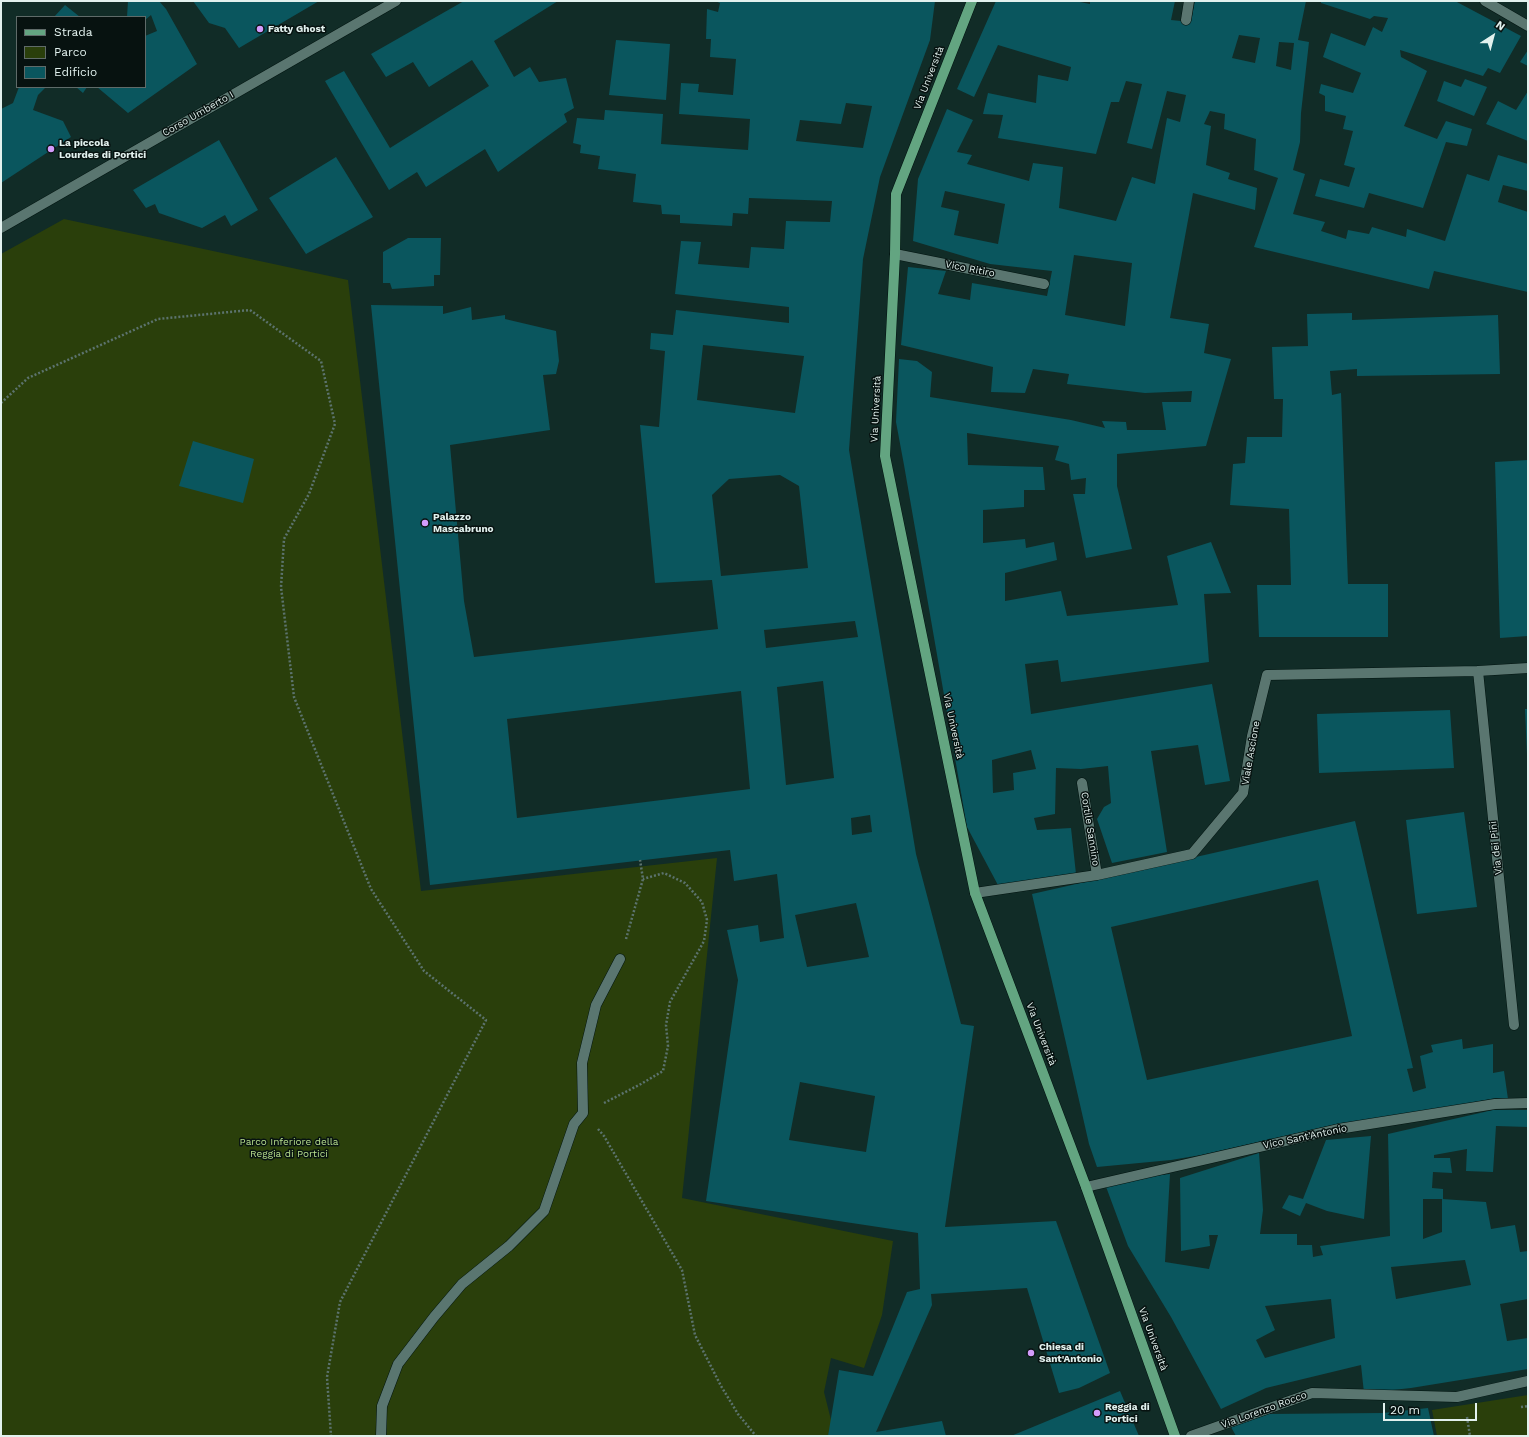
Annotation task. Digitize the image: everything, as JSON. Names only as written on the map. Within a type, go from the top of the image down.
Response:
[{"type":"main road","name":"Via Università","points":[[972,1],[896,194],[895,254],[885,456],[975,893],[1086,1187],[1175,1436]]},
{"type":"street","name":"Corso Umberto I","points":[[1,228],[396,1]]},
{"type":"street","points":[[1186,20],[1189,1]]},
{"type":"street","points":[[1485,1],[1528,26]]},
{"type":"street","name":"Vico Ritiro","points":[[895,254],[1044,284]]},
{"type":"street","name":"Viale Ascione","points":[[975,893],[1097,875],[1192,854],[1243,793],[1252,736],[1267,674],[1478,671],[1528,668]]},
{"type":"street","name":"Via dei Pini","points":[[1478,671],[1514,1025]]},
{"type":"street","name":"Cortile Sannino","points":[[1082,783],[1097,875]]},
{"type":"street","points":[[381,1436],[382,1406],[398,1364],[434,1317],[462,1284],[509,1246],[544,1211],[574,1124],[583,1113],[582,1063],[596,1005],[620,959]]},
{"type":"street","name":"Vico Sant'Antonio","points":[[1086,1187],[1338,1130],[1495,1104],[1528,1103]]},
{"type":"street","name":"Via Lorenzo Rocco","points":[[1191,1436],[1312,1393],[1457,1397],[1528,1381]]},
{"type":"path","points":[[1,403],[28,378],[158,319],[250,310],[321,361],[335,424],[309,494],[284,539],[281,587],[294,697],[371,889],[424,971],[486,1020],[340,1302],[327,1377],[331,1436]]},
{"type":"path","points":[[620,959],[643,879],[640,860]]},
{"type":"path","points":[[643,879],[664,873],[685,883],[702,902],[707,920],[704,941],[670,1002],[666,1025],[668,1046],[663,1070],[641,1084],[583,1113],[604,1136],[682,1270],[695,1335],[738,1414],[756,1436]]},
{"type":"path","points":[[1520,1407],[1528,1406]]},
{"type":"path","points":[[1470,1436],[1467,1416],[1474,1415]]},
{"type":"green space","name":"Parco Inferiore della Reggia di Portici","points":[[64,219],[348,280],[421,891],[717,858],[682,1198],[893,1241],[882,1315],[864,1368],[831,1358],[824,1392],[835,1436],[1,1436],[1,254]]},
{"type":"green space","points":[[1528,1395],[1528,1436],[1437,1436],[1432,1410]]},
{"type":"building","points":[[128,1],[159,1],[166,9],[197,64],[128,113],[98,88],[146,88],[146,36],[157,31],[151,15],[146,19],[146,16],[127,16]]},
{"type":"building","points":[[193,1],[319,1],[239,48],[225,28],[209,23]]},
{"type":"building","points":[[464,1],[558,1],[494,41],[514,77],[530,67],[539,82],[566,78],[574,108],[564,114],[567,122],[498,172],[485,149],[426,187],[417,172],[389,190],[325,81],[344,71],[390,148],[489,86],[472,60],[429,87],[413,62],[386,77],[371,54]]},
{"type":"building","points":[[715,1],[935,1],[930,40],[880,177],[863,259],[849,450],[916,854],[961,1024],[974,1026],[945,1227],[1056,1221],[1110,1373],[1079,1388],[1059,1393],[1027,1288],[931,1294],[932,1305],[876,1432],[942,1421],[946,1436],[828,1436],[839,1370],[873,1376],[907,1292],[920,1289],[918,1233],[706,1201],[738,980],[727,930],[758,925],[760,942],[784,938],[777,874],[734,881],[730,850],[430,885],[371,305],[443,306],[443,314],[471,307],[472,320],[505,315],[505,319],[556,331],[559,361],[556,374],[543,375],[550,430],[450,445],[464,601],[474,657],[718,629],[712,580],[655,583],[640,425],[659,427],[665,351],[650,349],[651,333],[673,335],[676,310],[789,323],[789,307],[675,294],[681,241],[701,242],[698,264],[749,268],[751,247],[784,249],[786,221],[830,222],[832,201],[749,198],[748,214],[733,213],[732,226],[680,223],[680,215],[662,214],[661,205],[633,202],[636,174],[598,169],[600,156],[580,153],[581,145],[573,143],[577,118],[604,120],[605,110],[663,114],[661,144],[748,150],[750,119],[679,114],[681,83],[699,84],[698,92],[733,95],[736,59],[710,57],[711,39],[706,39],[707,9],[718,12],[720,3]],"holes":[[[846,103],[872,106],[863,148],[796,141],[800,120],[841,124]],[[703,345],[804,356],[795,413],[697,400]],[[780,475],[799,486],[808,568],[721,576],[712,495],[729,479]],[[855,621],[858,637],[766,648],[764,630]],[[823,681],[834,778],[786,785],[777,687]],[[741,691],[750,789],[517,818],[507,719]],[[870,815],[872,832],[852,835],[851,818]],[[856,903],[869,957],[807,967],[795,915]],[[800,1082],[875,1096],[866,1152],[789,1140]]]},
{"type":"building","points":[[996,1],[1075,1],[1090,4],[1090,1],[1175,1],[1171,20],[1191,22],[1195,1],[1306,1],[1298,40],[1309,42],[1301,113],[1300,142],[1293,170],[1305,174],[1293,214],[1325,222],[1321,231],[1346,239],[1348,230],[1369,234],[1372,227],[1406,237],[1407,229],[1445,241],[1467,174],[1489,181],[1498,155],[1528,164],[1528,191],[1503,185],[1498,202],[1528,212],[1528,292],[1434,271],[1429,289],[1254,247],[1278,178],[1254,170],[1256,139],[1224,129],[1225,114],[1210,111],[1204,124],[1211,126],[1206,165],[1230,173],[1228,179],[1257,188],[1255,210],[1193,193],[1170,318],[1209,324],[1204,353],[1231,359],[1206,446],[1117,454],[1117,486],[1132,549],[1086,558],[1073,494],[1085,494],[1086,478],[1071,480],[1069,464],[1055,460],[1059,446],[967,433],[968,465],[1043,467],[1045,490],[1024,490],[1024,507],[983,510],[983,543],[1025,539],[1026,548],[1054,542],[1057,560],[1005,573],[1005,601],[1061,591],[1067,616],[1178,605],[1167,556],[1211,542],[1231,593],[1204,594],[1209,662],[1061,682],[1058,660],[1025,664],[1031,714],[1212,684],[1230,781],[1205,785],[1198,745],[1151,751],[1167,852],[1112,863],[1097,819],[1104,807],[1111,803],[1108,766],[1081,769],[1056,768],[1055,814],[1034,818],[1037,830],[1071,828],[1076,874],[999,887],[967,827],[896,422],[899,359],[917,361],[932,372],[930,397],[1071,420],[1105,428],[1102,421],[1126,422],[1127,430],[1166,430],[1162,402],[1191,402],[1192,391],[1145,393],[1067,384],[1069,374],[1033,369],[1025,393],[991,392],[993,367],[901,345],[908,267],[946,271],[938,294],[970,300],[972,283],[1047,296],[1052,271],[990,264],[913,241],[918,179],[947,109],[973,120],[957,152],[972,155],[967,164],[1029,181],[1033,163],[1063,167],[1059,208],[1116,221],[1132,177],[1155,184],[1167,118],[1180,122],[1186,95],[1167,91],[1152,149],[1127,143],[1142,84],[1126,81],[1119,102],[1111,102],[1096,154],[998,138],[1003,115],[983,114],[988,93],[1036,103],[1038,75],[1068,81],[1071,67],[998,45],[974,97],[957,89]],"holes":[[[1239,35],[1260,38],[1255,63],[1232,58]],[[1279,42],[1294,43],[1291,70],[1276,66]],[[945,191],[1005,204],[998,244],[954,235],[959,211],[941,207]],[[1074,255],[1132,263],[1125,326],[1065,315]],[[1031,750],[1036,769],[1013,773],[1014,790],[993,793],[992,760]]]},
{"type":"building","points":[[1321,1],[1455,1],[1521,36],[1500,73],[1488,68],[1483,76],[1400,50],[1401,57],[1427,71],[1404,126],[1437,139],[1446,121],[1472,129],[1467,146],[1446,142],[1423,208],[1369,193],[1364,208],[1315,196],[1320,179],[1349,187],[1355,168],[1344,165],[1353,131],[1343,129],[1346,116],[1325,111],[1325,96],[1319,93],[1321,84],[1353,93],[1361,73],[1323,57],[1331,33],[1365,46],[1373,27],[1382,32],[1388,18],[1374,16],[1370,19],[1321,3]]},
{"type":"building","points":[[65,5],[79,16],[55,16]]},
{"type":"building","points":[[616,40],[670,44],[666,100],[609,95]]},
{"type":"building","points":[[1528,50],[1528,66],[1520,62]]},
{"type":"building","points":[[1465,79],[1487,87],[1474,116],[1437,101],[1444,81],[1461,87]]},
{"type":"building","points":[[19,88],[45,88],[38,95],[33,110],[63,121],[71,137],[1,183],[1,109],[13,103]]},
{"type":"building","points":[[77,88],[86,88],[83,93]]},
{"type":"building","points":[[1528,91],[1528,141],[1486,124],[1498,101],[1516,110]]},
{"type":"building","points":[[219,140],[258,210],[231,226],[225,215],[202,228],[159,213],[155,204],[146,208],[133,190]]},
{"type":"building","points":[[336,157],[373,217],[306,254],[269,198]]},
{"type":"building","points":[[408,238],[441,238],[440,275],[434,275],[434,286],[392,289],[390,283],[383,283],[383,252]]},
{"type":"building","points":[[1352,313],[1352,320],[1498,315],[1500,374],[1357,376],[1357,369],[1330,371],[1332,395],[1341,393],[1348,584],[1388,584],[1388,637],[1259,637],[1257,585],[1291,585],[1289,509],[1230,505],[1233,464],[1245,463],[1247,437],[1282,437],[1283,399],[1274,399],[1272,347],[1308,346],[1307,314]]},
{"type":"building","points":[[193,441],[254,459],[243,503],[179,486]]},
{"type":"building","points":[[1528,460],[1528,636],[1500,638],[1495,462]]},
{"type":"building","points":[[1525,709],[1528,709],[1528,755],[1527,755]]},
{"type":"building","points":[[1450,710],[1454,768],[1319,773],[1317,714]]},
{"type":"building","points":[[1464,812],[1477,907],[1417,914],[1406,820]]},
{"type":"building","points":[[1355,821],[1413,1068],[1407,1069],[1413,1092],[1426,1088],[1420,1056],[1433,1052],[1431,1045],[1462,1039],[1463,1049],[1493,1044],[1493,1073],[1504,1071],[1508,1099],[1496,1098],[1394,1117],[1341,1123],[1201,1155],[1171,1160],[1097,1167],[1089,1144],[1032,894]],"holes":[[[1318,880],[1352,1036],[1147,1080],[1111,927]]]},
{"type":"building","points":[[1493,1110],[1528,1110],[1528,1127],[1496,1126],[1493,1172],[1466,1171],[1467,1149],[1434,1155],[1434,1158],[1450,1158],[1452,1173],[1433,1172],[1432,1188],[1443,1189],[1443,1199],[1486,1202],[1491,1229],[1515,1225],[1520,1252],[1528,1251],[1528,1299],[1500,1304],[1507,1341],[1528,1338],[1528,1369],[1411,1388],[1364,1393],[1361,1365],[1266,1388],[1221,1409],[1171,1317],[1128,1246],[1105,1184],[1135,1178],[1170,1174],[1165,1262],[1209,1269],[1218,1235],[1209,1235],[1210,1246],[1181,1251],[1180,1178],[1259,1153],[1263,1210],[1260,1234],[1297,1234],[1297,1245],[1312,1245],[1313,1257],[1323,1255],[1320,1246],[1390,1236],[1388,1134]],"holes":[[[1423,1199],[1442,1199],[1442,1232],[1423,1239]],[[1465,1260],[1471,1285],[1396,1299],[1391,1267]],[[1331,1299],[1335,1338],[1265,1358],[1256,1340],[1275,1330],[1265,1306]]]},
{"type":"building","points":[[1371,1136],[1364,1219],[1327,1211],[1306,1203],[1300,1216],[1282,1208],[1289,1195],[1303,1199],[1326,1140]]},
{"type":"building","name":"Reggia di Portici","points":[[1120,1391],[1139,1436],[1011,1436]]},
{"type":"building","points":[[1428,1408],[1434,1436],[1236,1436],[1231,1427],[1267,1414],[1383,1413]]},
{"type":"place","name":"Fatty Ghost","points":[[260,29]]},
{"type":"place","name":"La piccola Lourdes di Portici","points":[[51,149]]},
{"type":"place","name":"Palazzo Mascabruno","points":[[425,523]]},
{"type":"place","name":"Chiesa di Sant'Antonio","points":[[1031,1353]]},
{"type":"place","name":"Reggia di Portici","points":[[1097,1413]]}]
